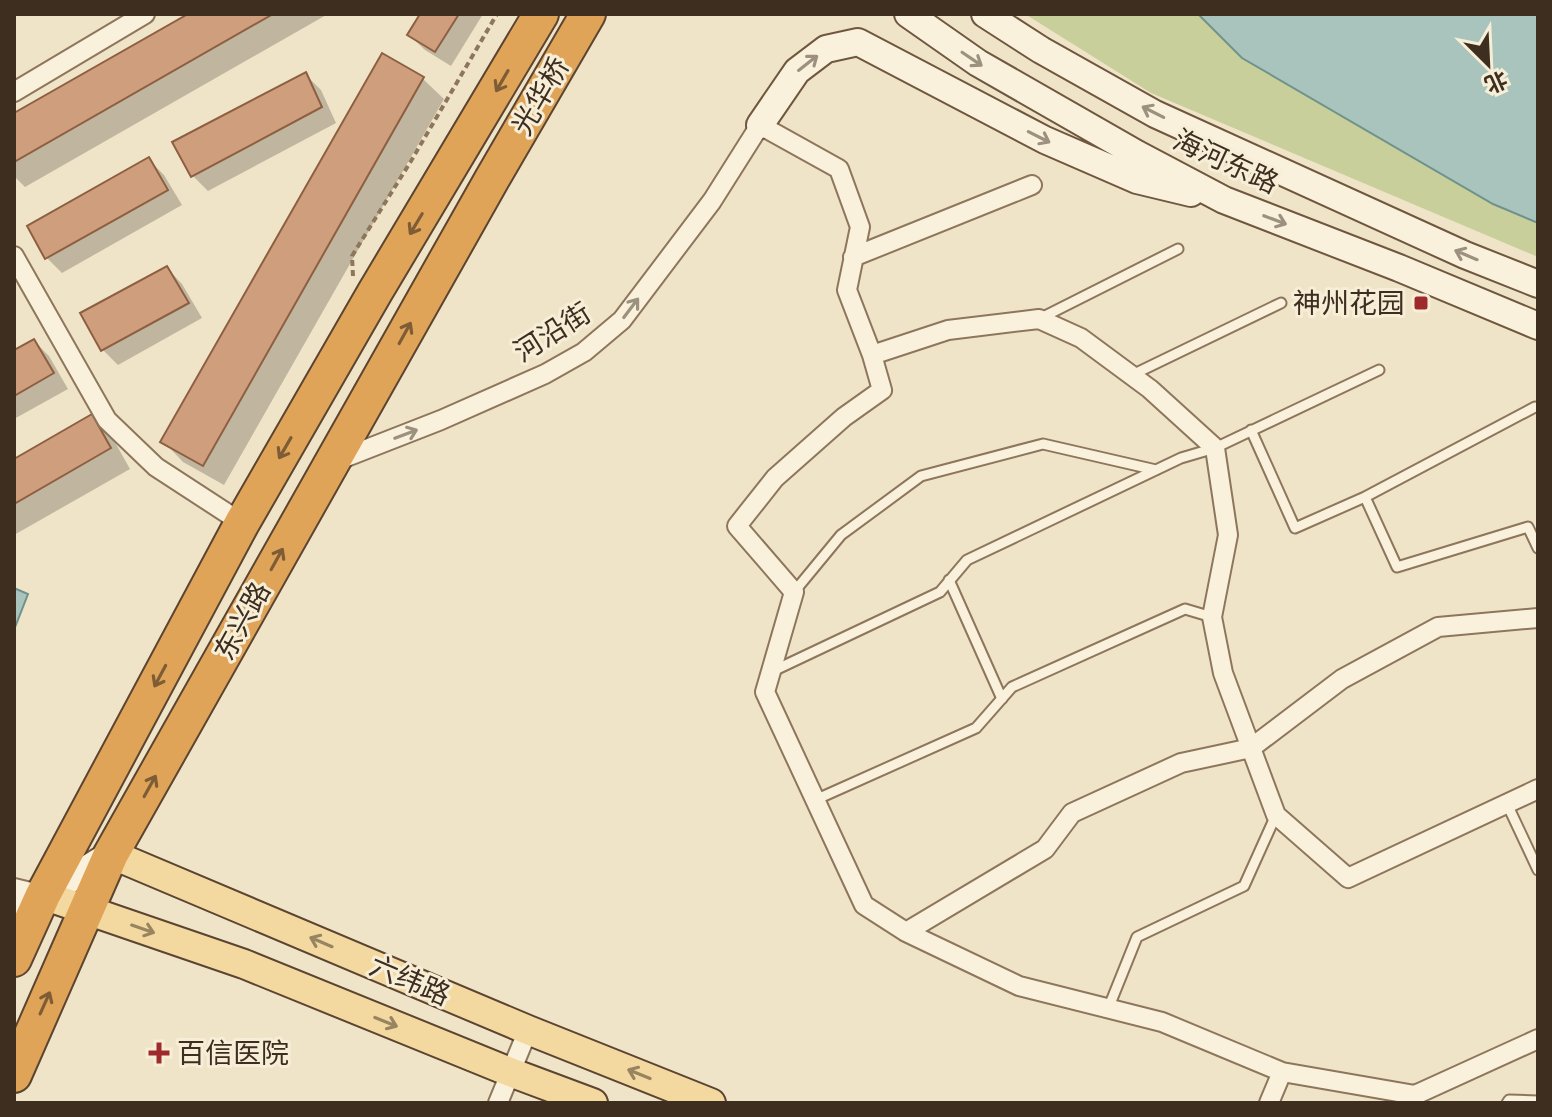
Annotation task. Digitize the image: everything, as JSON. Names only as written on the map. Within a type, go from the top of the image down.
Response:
[{"type":"highway","name":"光华桥","points":[[457,157],[541,14]]},
{"type":"highway","name":"光华桥","points":[[492,179],[588,14]]},
{"type":"highway","name":"东兴路","points":[[14,959],[28,891],[375,292],[457,157]]},
{"type":"highway","name":"东兴路","points":[[14,1075],[111,854],[492,179]]},
{"type":"main road","name":"海河东路","points":[[908,14],[978,63],[1224,200],[1538,326]]},
{"type":"main road","name":"海河东路","points":[[985,14],[1041,50],[1155,114],[1465,255],[1538,284]]},
{"type":"main road","points":[[760,125],[797,71],[826,49],[858,42],[1045,140],[1137,180],[1224,200]]},
{"type":"main road","points":[[14,914],[28,891],[111,854]]},
{"type":"main road","name":"六纬路","points":[[111,854],[528,1030],[711,1103]]},
{"type":"main road","name":"六纬路","points":[[28,891],[244,964],[593,1103]]},
{"type":"street","points":[[14,92],[145,14]]},
{"type":"street","points":[[760,125],[839,169],[860,227],[847,290],[882,390],[844,417],[775,478],[737,526],[794,592],[765,692],[864,905],[906,932],[1019,986],[1162,1022],[1282,1072],[1415,1095],[1538,1039]]},
{"type":"street","name":"河沿街","points":[[333,462],[441,420],[545,374],[584,352],[622,320],[712,201],[760,125]]},
{"type":"street","points":[[853,257],[1032,185]]},
{"type":"street","points":[[14,256],[107,420],[156,467],[242,523]]},
{"type":"street","points":[[872,355],[948,330],[1039,319],[1081,338],[1150,389],[1215,448],[1228,535],[1212,617],[1223,673],[1276,815],[1348,878],[1538,789]]},
{"type":"street","points":[[906,932],[1045,849],[1072,813],[1181,763],[1251,748],[1342,679],[1438,627],[1538,618]]},
{"type":"street","points":[[498,1103],[528,1030]]},
{"type":"street","points":[[1269,1103],[1282,1072]]},
{"type":"lane","points":[[1039,319],[1178,249]]},
{"type":"lane","points":[[1131,375],[1281,303]]},
{"type":"lane","points":[[771,671],[940,592],[967,560],[1181,458],[1215,448],[1379,370]]},
{"type":"lane","points":[[1251,430],[1295,528],[1365,497],[1535,407]]},
{"type":"lane","points":[[794,592],[841,535],[921,476],[1043,444],[1156,470]]},
{"type":"lane","points":[[1365,497],[1397,567],[1528,527],[1538,548]]},
{"type":"lane","points":[[949,580],[1002,699]]},
{"type":"lane","points":[[815,800],[976,728],[1012,687],[1185,609],[1212,617]]},
{"type":"lane","points":[[1507,804],[1538,870]]},
{"type":"lane","points":[[1108,1009],[1137,937],[1244,886],[1276,815]]},
{"type":"lane","points":[[1366,1087],[1384,1103]]},
{"type":"lane","points":[[1507,1103],[1509,1100],[1538,1101]]},
{"type":"path","points":[[375,292],[353,277],[352,256],[497,14]]},
{"type":"green space","points":[[1025,14],[1538,14],[1538,257],[1151,93]]},
{"type":"water","points":[[1198,14],[1538,14],[1538,223],[1493,204],[1242,58]]},
{"type":"water","points":[[14,588],[28,594],[14,630]]},
{"type":"building","points":[[188,14],[273,14],[14,162],[14,113]]},
{"type":"building","points":[[420,14],[459,14],[435,52],[407,35]]},
{"type":"building","points":[[382,53],[424,77],[203,466],[160,442]]},
{"type":"building","points":[[306,72],[322,107],[191,177],[172,142]]},
{"type":"building","points":[[149,157],[168,190],[45,259],[27,226]]},
{"type":"building","points":[[167,266],[189,303],[101,351],[80,313]]},
{"type":"building","points":[[34,339],[54,373],[14,396],[14,350]]},
{"type":"building","points":[[92,414],[111,448],[14,504],[14,459]]},
{"type":"place","name":"神州花园","points":[[1421,303]]},
{"type":"place","name":"百信医院","points":[[159,1053]]}]
